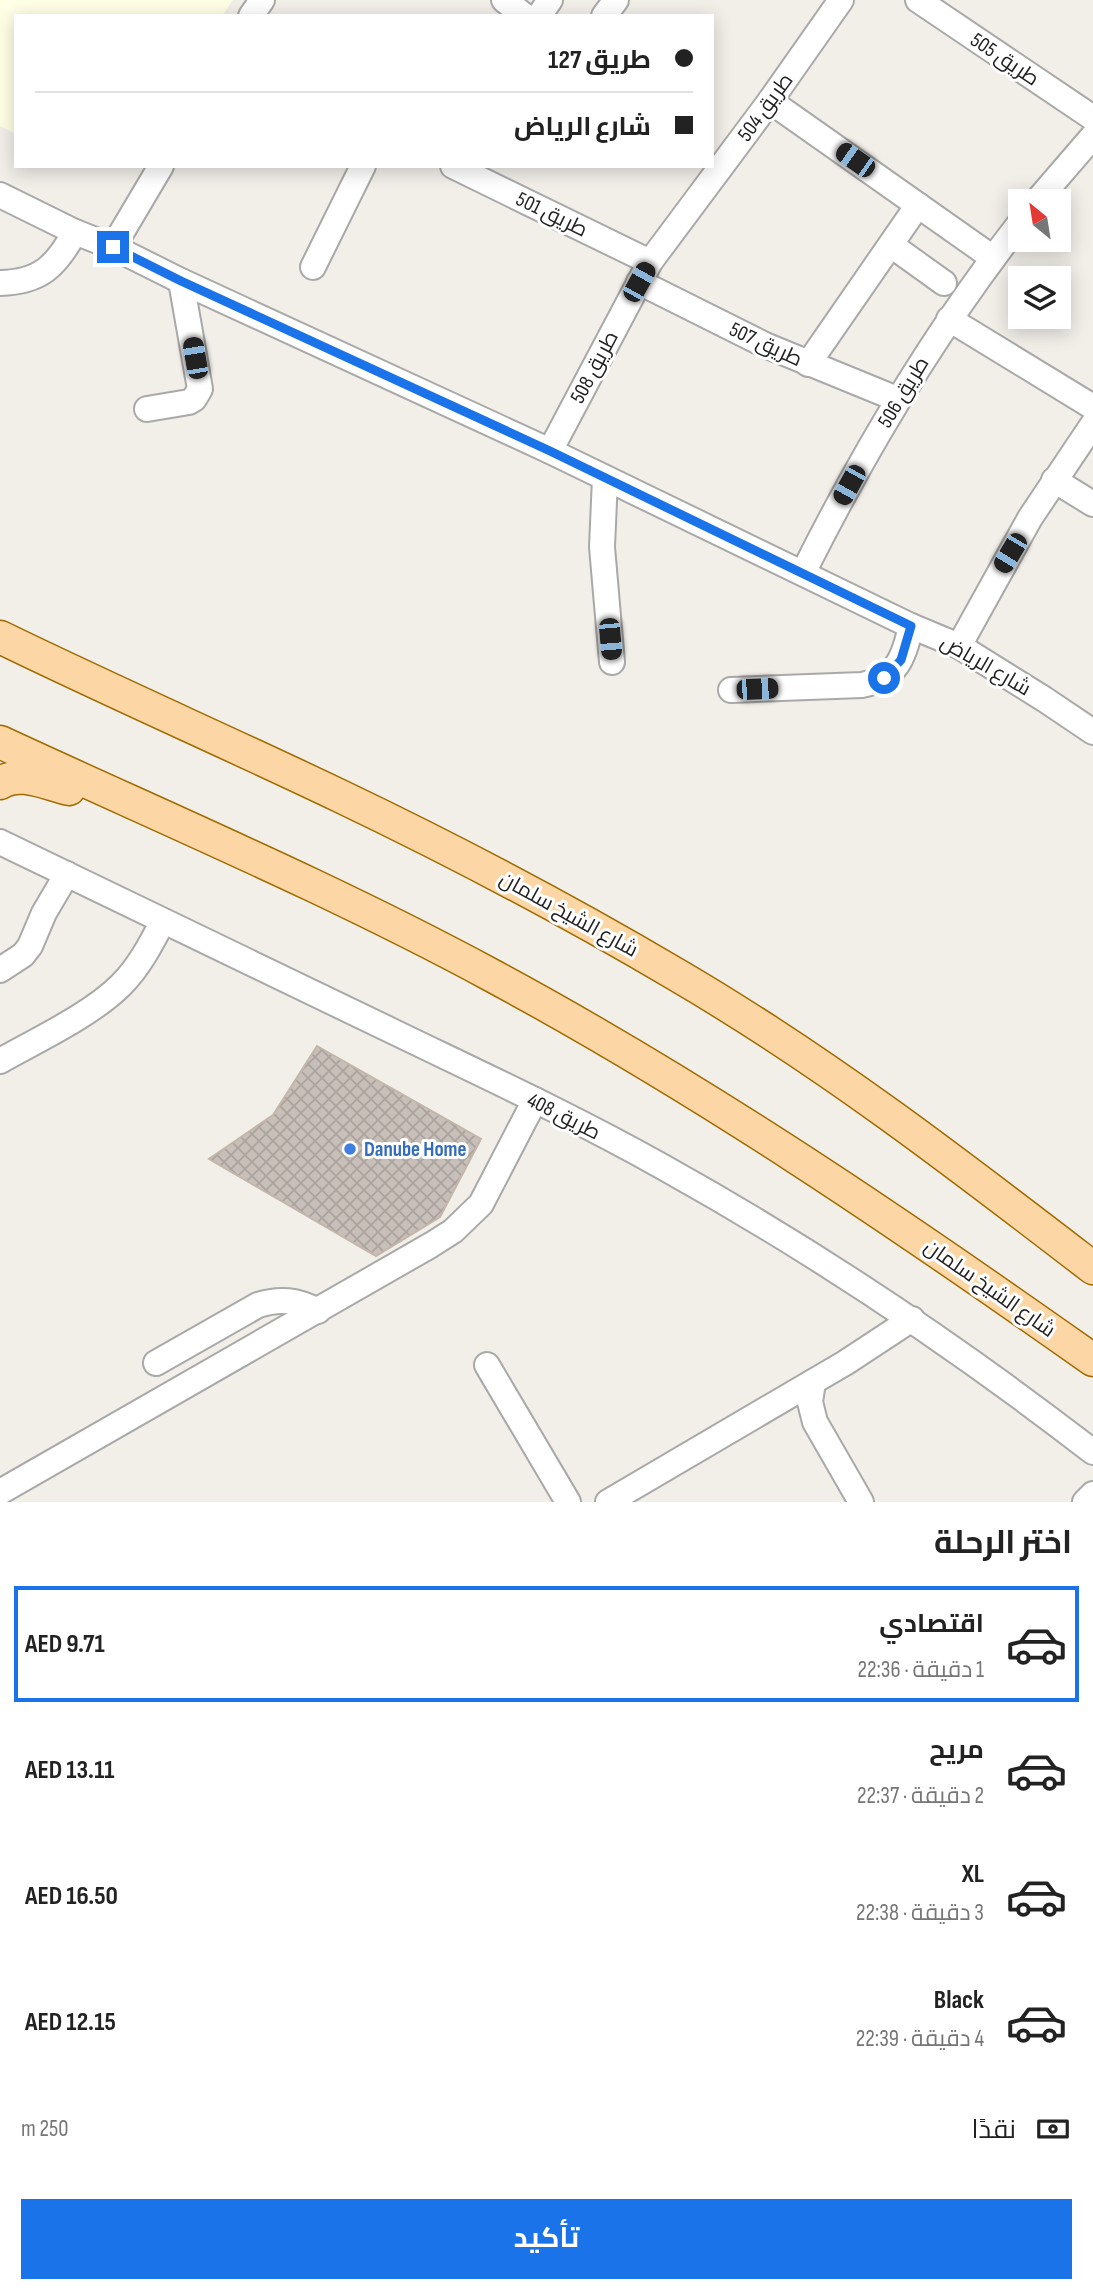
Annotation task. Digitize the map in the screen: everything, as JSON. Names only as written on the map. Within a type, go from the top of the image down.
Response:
[{"type":"main road","name":"شارع الشيخ سلمان","points":[[0,637],[340,795],[457,853],[667,969],[754,1021],[841,1079],[927,1140],[1093,1268]]},
{"type":"main road","name":"شارع الشيخ سلمان","points":[[0,742],[426,940],[560,1013],[705,1099],[842,1187],[1093,1360]]},
{"type":"main road","points":[[0,783],[19,777],[78,791],[103,790]]},
{"type":"street","points":[[504,0],[522,14]]},
{"type":"street","name":"طريق 504","points":[[644,272],[841,0]]},
{"type":"street","name":"طريق 505","points":[[918,0],[1093,118]]},
{"type":"street","points":[[770,101],[993,258]]},
{"type":"street","points":[[1047,189],[1093,136]]},
{"type":"street","points":[[113,247],[160,168]]},
{"type":"street","points":[[313,267],[362,168]]},
{"type":"street","name":"طريق 501","points":[[463,168],[489,173],[644,272]]},
{"type":"street","name":"شارع الرياض","points":[[0,195],[550,451],[911,626],[958,646],[1093,732]]},
{"type":"street","points":[[808,364],[918,205]]},
{"type":"street","points":[[0,284],[31,279],[47,270],[57,261],[75,232]]},
{"type":"street","name":"طريق 506","points":[[803,573],[897,399],[949,319],[1008,239]]},
{"type":"street","points":[[891,245],[944,283]]},
{"type":"street","name":"طريق 507","points":[[644,272],[808,364],[897,399]]},
{"type":"street","name":"طريق 508","points":[[550,451],[644,272]]},
{"type":"street","points":[[147,409],[189,402],[200,389],[181,281]]},
{"type":"street","points":[[949,319],[1093,407]]},
{"type":"street","points":[[958,646],[1054,480],[1093,424]]},
{"type":"street","points":[[605,478],[602,547],[612,662]]},
{"type":"street","points":[[1054,480],[1093,504]]},
{"type":"street","points":[[731,690],[873,683],[884,678],[901,660],[911,626]]},
{"type":"street","name":"طريق 408","points":[[0,842],[535,1100],[661,1166],[765,1226],[912,1319],[1093,1452]]},
{"type":"street","points":[[0,970],[23,955],[30,946],[44,912],[67,874]]},
{"type":"street","points":[[0,1061],[102,1001],[120,986],[143,957],[163,921]]},
{"type":"street","points":[[0,1492],[431,1245],[481,1204],[535,1100]]},
{"type":"street","points":[[156,1363],[269,1301],[295,1301],[318,1311]]},
{"type":"street","points":[[608,1502],[813,1382],[912,1319]]},
{"type":"street","points":[[487,1366],[568,1502]]},
{"type":"street","points":[[813,1382],[810,1402],[815,1422],[860,1502]]},
{"type":"street","points":[[1085,1502],[1093,1494]]},
{"type":"shaded area","points":[[0,0],[233,0],[223,14],[14,14],[14,133],[0,126]]},
{"type":"building","name":"Danube Home","points":[[317,1046],[481,1139],[440,1217],[376,1256],[209,1159],[273,1115]]},
{"type":"place","name":"Danube Home","points":[[350,1149]]},
{"type":"route","points":[[113,247],[550,451],[911,626],[901,660],[884,678]]}]
